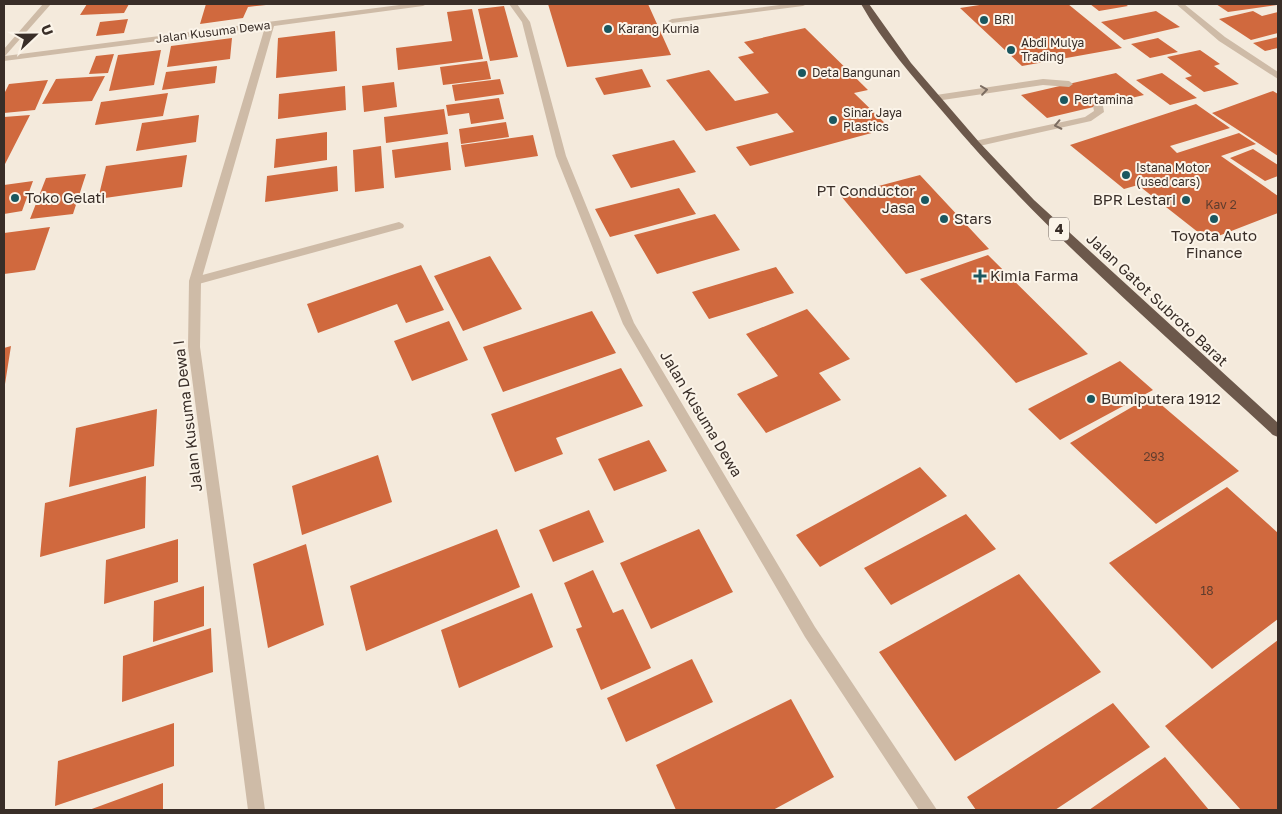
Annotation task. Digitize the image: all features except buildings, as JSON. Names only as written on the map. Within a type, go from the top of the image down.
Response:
[{"type":"highway","name":"Jalan Gatot Subroto Barat","points":[[865,4],[908,65],[975,144],[1030,203],[1278,430]]},
{"type":"street","points":[[4,54],[47,4]]},
{"type":"street","name":"Jalan Kusuma Dewa","points":[[4,59],[423,4]]},
{"type":"street","name":"Jalan Kusuma Dewa","points":[[513,4],[526,22],[561,156],[629,324],[810,632],[928,810]]},
{"type":"street","points":[[672,21],[803,4]]},
{"type":"street","points":[[1180,4],[1222,39],[1278,76]]},
{"type":"street","name":"Jalan Kusuma Dewa I","points":[[257,810],[232,640],[194,347],[195,281],[270,25]]},
{"type":"street","points":[[936,98],[1043,82],[1070,84]]},
{"type":"street","points":[[975,144],[1088,119],[1099,112],[1098,106]]},
{"type":"street","points":[[195,281],[399,226]]},
{"type":"place","name":"BRI","points":[[984,20]]},
{"type":"place","name":"Karang Kurnia","points":[[608,29]]},
{"type":"place","name":"Abdi Mulya Trading","points":[[1011,50]]},
{"type":"place","name":"Deta Bangunan","points":[[802,73]]},
{"type":"place","name":"Pertamina","points":[[1064,100]]},
{"type":"place","name":"Sinar Jaya Plastics","points":[[833,120]]},
{"type":"place","name":"Istana Motor (used cars)","points":[[1126,175]]},
{"type":"place","name":"Toko Gelati","points":[[15,198]]},
{"type":"place","name":"PT Conductor Jasa","points":[[925,200]]},
{"type":"place","name":"BPR Lestari","points":[[1186,200]]},
{"type":"place","name":"Stars","points":[[944,219]]},
{"type":"place","name":"Toyota Auto Finance","points":[[1214,219]]},
{"type":"place","name":"Kimia Farma","points":[[980,276]]},
{"type":"place","name":"Bumiputera 1912","points":[[1091,399]]}]
